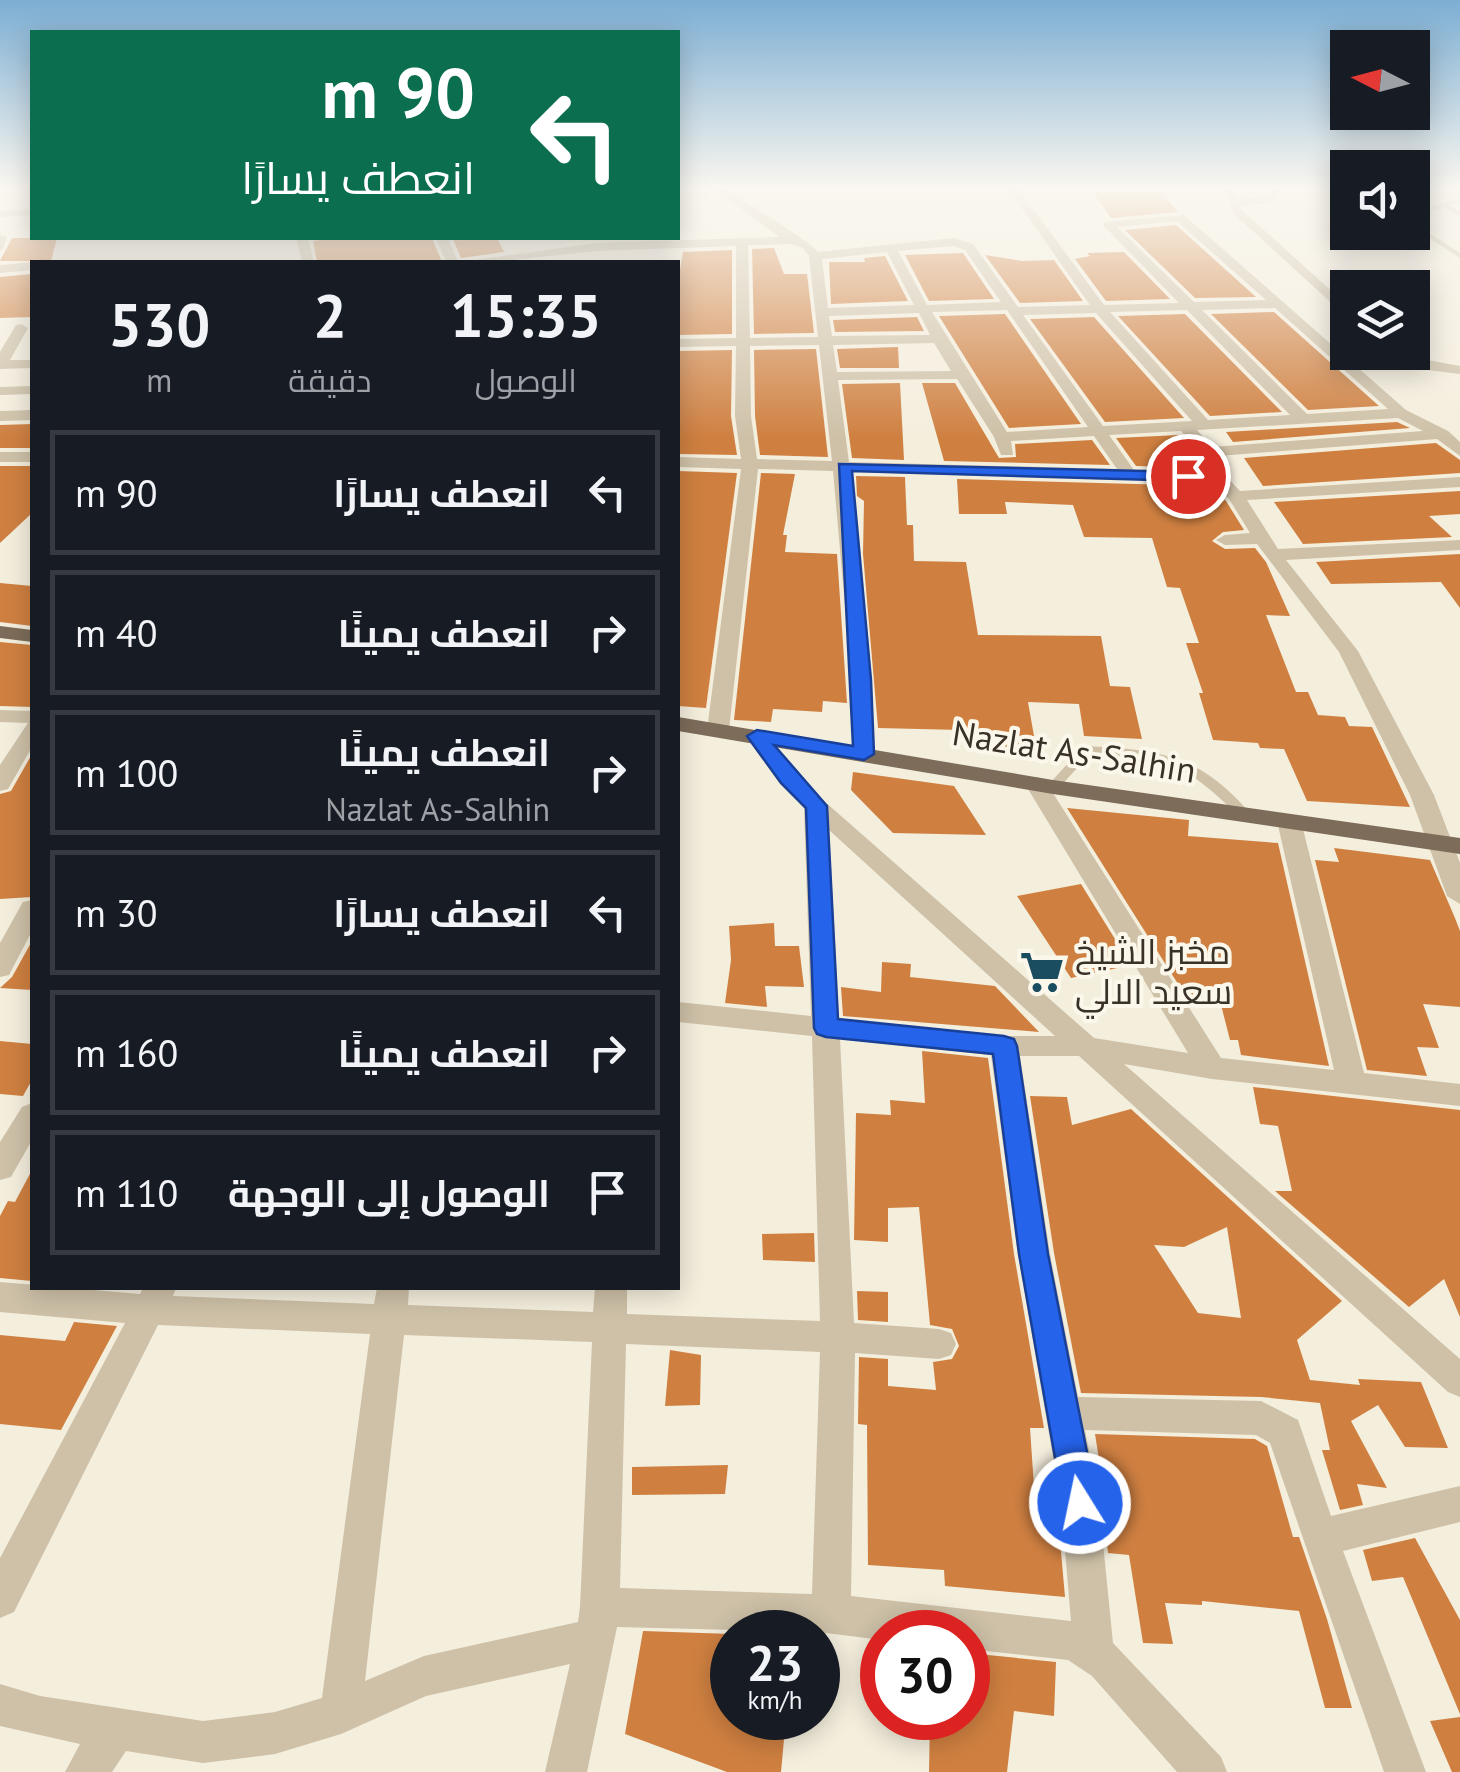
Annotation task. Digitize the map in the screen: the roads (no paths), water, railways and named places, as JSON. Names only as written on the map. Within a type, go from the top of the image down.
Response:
[{"type":"main road","points":[[0,632],[30,636]]},
{"type":"main road","name":"Nazlat As-Salhin","points":[[680,724],[1044,785],[1449,844]]},
{"type":"street","points":[[718,730],[750,465],[743,416],[742,273]]},
{"type":"street","points":[[817,273],[844,467],[862,680],[864,754]]},
{"type":"street","points":[[903,273],[1002,437],[1013,472]]},
{"type":"street","points":[[987,273],[1129,476]]},
{"type":"street","points":[[1074,273],[1195,426],[1217,477],[1236,496],[1268,547],[1348,652],[1449,844],[1460,896]]},
{"type":"street","points":[[1158,273],[1302,418]]},
{"type":"street","points":[[1244,273],[1402,412],[1441,434],[1460,451]]},
{"type":"street","points":[[1307,273],[1330,296]]},
{"type":"street","points":[[822,312],[1280,304]]},
{"type":"street","points":[[0,332],[25,334]]},
{"type":"street","points":[[0,365],[25,334]]},
{"type":"street","points":[[680,344],[940,339]]},
{"type":"street","points":[[0,365],[30,364]]},
{"type":"street","points":[[1430,368],[1460,370]]},
{"type":"street","points":[[832,376],[962,376]]},
{"type":"street","points":[[0,391],[30,390]]},
{"type":"street","points":[[1002,437],[1402,412]]},
{"type":"street","points":[[0,416],[30,415]]},
{"type":"street","points":[[1208,452],[1460,434]]},
{"type":"street","points":[[0,457],[30,456]]},
{"type":"street","points":[[680,462],[1217,477]]},
{"type":"street","points":[[1236,496],[1460,482]]},
{"type":"street","points":[[1224,540],[1268,547],[1460,544]]},
{"type":"street","points":[[0,716],[30,717]]},
{"type":"street","points":[[0,784],[30,732]]},
{"type":"street","points":[[757,736],[788,778],[816,806],[1082,1046],[1170,1117],[1460,1381]]},
{"type":"street","points":[[1044,785],[1212,1068]]},
{"type":"street","points":[[816,806],[838,1337],[831,1610]]},
{"type":"street","points":[[1289,821],[1352,1084]]},
{"type":"street","points":[[12,951],[30,912]]},
{"type":"street","points":[[680,1012],[1004,1046],[1082,1046],[1212,1068],[1460,1096]]},
{"type":"street","points":[[1004,1046],[1034,1254],[1080,1503],[1094,1651]]},
{"type":"street","points":[[0,1168],[30,1118]]},
{"type":"street","points":[[566,1772],[598,1623],[611,1290]]},
{"type":"street","points":[[0,1297],[390,1303],[607,1328],[939,1344]]},
{"type":"street","points":[[0,1598],[154,1299]]},
{"type":"street","points":[[341,1713],[390,1303]]},
{"type":"street","points":[[1065,1413],[1261,1418],[1285,1432],[1319,1538],[1405,1772]]},
{"type":"street","points":[[1319,1538],[1460,1504]]},
{"type":"street","points":[[840,1615],[1074,1641],[1094,1651],[1206,1772]]},
{"type":"street","points":[[0,1705],[40,1717],[202,1742],[274,1732],[341,1713],[424,1676],[598,1623],[710,1619]]},
{"type":"street","points":[[86,1772],[116,1729]]},
{"type":"lane","points":[[1044,785],[1087,750],[1159,753],[1201,771],[1246,814]]},
{"type":"place","name":"مخبز الشيخ سعيد الالي","points":[[1042,972]]}]
